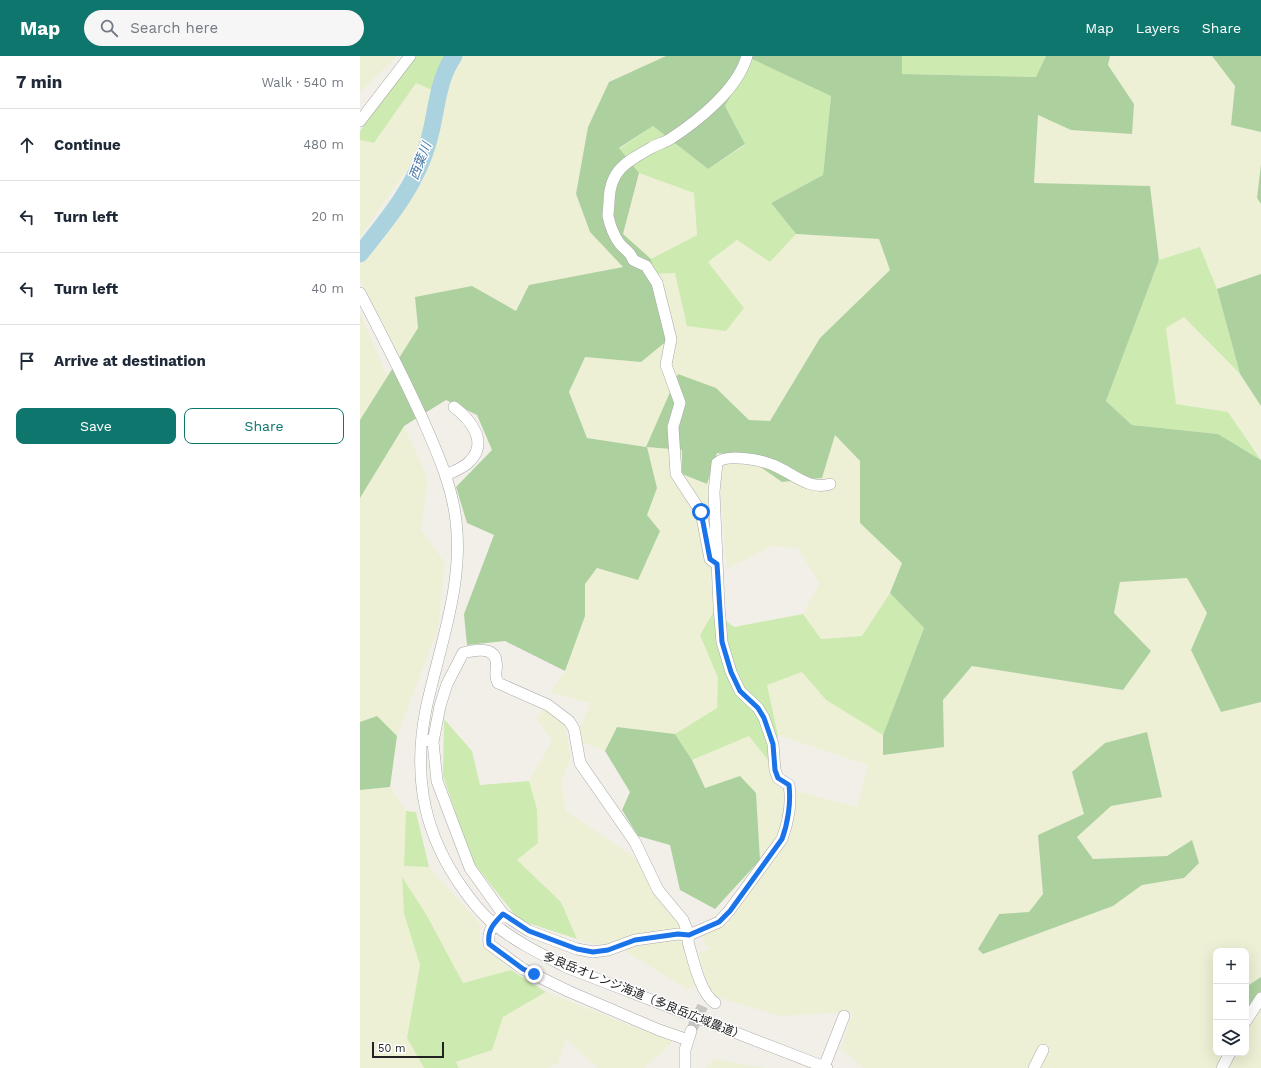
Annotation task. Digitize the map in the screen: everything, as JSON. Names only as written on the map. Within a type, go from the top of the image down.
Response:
[{"type":"street","points":[[360,121],[364,111],[410,56]]},
{"type":"street","points":[[717,564],[710,559],[701,512],[676,474],[673,427],[680,403],[666,365],[671,339],[658,283],[646,266],[633,260],[631,254],[620,244],[612,230],[608,215],[609,193],[611,181],[625,164],[652,147],[668,140],[695,122],[731,87],[745,63],[747,56]]},
{"type":"street","name":"多良岳オレンジ海道（多良岳広域農道）","points":[[360,293],[403,377],[438,455],[446,475],[457,522],[456,574],[421,738],[420,775],[425,807],[436,840],[446,863],[468,896],[494,924],[530,949],[566,966],[826,1068]]},
{"type":"street","points":[[446,475],[471,461],[477,446],[477,433],[474,426],[466,416],[454,407]]},
{"type":"street","points":[[709,1001],[702,985],[688,942],[689,935],[683,920],[658,890],[635,842],[580,763],[574,729],[569,721],[548,705],[498,683],[495,675],[496,661],[494,656],[488,651],[474,650],[463,653],[447,684],[440,706],[433,742],[437,781],[470,868],[503,914],[529,931],[577,949],[593,952],[608,950],[635,940],[678,934],[689,935],[719,922],[730,911],[782,839],[786,829],[790,794],[789,785],[778,778],[775,770],[773,744],[764,718],[758,708],[740,691],[731,672],[722,642],[714,492],[716,469],[720,460],[726,457],[756,460],[772,464],[804,482],[816,485],[830,484]]},
{"type":"street","points":[[421,738],[433,742]]},
{"type":"street","points":[[503,914],[494,924],[488,935],[489,944],[523,969],[568,991],[659,1030],[690,1036],[685,1050],[685,1068]]},
{"type":"street","points":[[1247,1020],[1261,998]]},
{"type":"street","points":[[826,1068],[844,1016]]},
{"type":"street","points":[[1034,1068],[1043,1050]]},
{"type":"street","points":[[1222,1068],[1228,1056]]},
{"type":"green space","points":[[360,56],[397,56],[360,92]]},
{"type":"green space","points":[[415,56],[447,56],[434,91],[416,83],[374,143],[360,140],[360,131]]},
{"type":"green space","points":[[462,56],[666,56],[609,82],[588,127],[576,195],[590,232],[623,267],[529,285],[516,311],[472,286],[415,297],[418,328],[399,358],[360,279],[360,266],[425,178],[452,71]]},
{"type":"green space","points":[[666,56],[902,56],[902,74],[1036,77],[1046,56],[1110,56],[1108,65],[1134,104],[1132,134],[1071,130],[1038,115],[1034,183],[1150,186],[1159,260],[1106,401],[1132,425],[1218,434],[1261,460],[1261,702],[1221,712],[1191,650],[1207,613],[1187,578],[1120,582],[1114,613],[1151,651],[1123,690],[972,666],[943,700],[944,747],[883,755],[883,735],[924,628],[890,593],[902,563],[860,523],[860,461],[835,435],[822,478],[782,482],[746,457],[717,453],[707,484],[682,474],[682,450],[647,447],[657,488],[647,515],[660,531],[638,580],[597,568],[585,584],[585,616],[565,671],[505,641],[467,645],[464,614],[494,535],[467,523],[456,487],[492,450],[477,415],[446,400],[404,426],[360,498],[360,420],[418,328],[415,297],[472,286],[516,311],[529,285],[623,267],[590,232],[576,194],[588,127],[609,82]],"holes":[[[752,59],[831,96],[823,175],[771,203],[796,234],[879,239],[890,270],[820,338],[770,421],[749,420],[716,388],[678,374],[646,447],[587,438],[569,392],[585,357],[641,362],[668,340],[651,259],[623,234],[639,173],[619,148],[653,126],[708,169],[745,144],[725,106]]]},
{"type":"green space","points":[[902,56],[1046,56],[1037,77],[902,74]]},
{"type":"green space","points":[[1110,56],[1212,56],[1235,86],[1231,124],[1261,132],[1261,164],[1257,198],[1261,204],[1261,274],[1217,289],[1200,247],[1159,260],[1150,186],[1034,184],[1038,114],[1071,130],[1134,104],[1108,65]]},
{"type":"green space","points":[[1212,56],[1261,56],[1261,132],[1231,125],[1235,86]]},
{"type":"green space","points":[[752,58],[831,96],[823,175],[771,203],[796,234],[770,262],[737,240],[708,262],[744,308],[726,331],[687,326],[675,273],[654,274],[651,259],[697,235],[694,193],[639,173],[619,149],[653,126],[708,169],[745,145],[725,106]]},
{"type":"green space","points":[[416,83],[434,91],[416,157],[360,237],[360,140],[375,143]]},
{"type":"green space","points":[[1261,164],[1261,204],[1257,198]]},
{"type":"green space","points":[[639,173],[694,193],[697,235],[651,259],[623,234]]},
{"type":"green space","points":[[796,234],[879,239],[891,270],[820,338],[770,421],[749,420],[716,388],[647,447],[682,450],[682,474],[707,484],[714,611],[700,635],[718,678],[717,708],[675,734],[617,727],[605,751],[575,740],[590,703],[550,692],[565,671],[585,616],[584,584],[646,515],[657,488],[646,447],[587,438],[569,392],[585,357],[641,362],[654,274],[675,273],[687,326],[744,308],[708,262],[737,240],[770,262]]},
{"type":"green space","points":[[1200,247],[1217,289],[1240,374],[1184,317],[1166,328],[1176,404],[1228,412],[1261,460],[1218,434],[1132,425],[1106,401],[1159,260]]},
{"type":"green space","points":[[1261,274],[1261,406],[1240,374],[1217,289]]},
{"type":"green space","points":[[360,313],[388,377],[360,420]]},
{"type":"green space","points":[[1184,317],[1240,374],[1261,406],[1261,458],[1228,412],[1176,404],[1166,328]]},
{"type":"green space","points":[[404,426],[428,479],[421,529],[445,563],[438,629],[397,736],[377,716],[360,722],[360,498]]},
{"type":"green space","points":[[835,435],[860,461],[860,523],[902,563],[890,593],[862,636],[821,639],[803,614],[819,584],[798,548],[772,546],[727,569],[717,453],[746,457]]},
{"type":"green space","points":[[1187,577],[1207,613],[1192,650],[1221,711],[1261,702],[1261,977],[1249,985],[1249,948],[1213,948],[1213,1056],[1249,1056],[1249,1010],[1261,1007],[1261,1068],[864,1068],[841,1049],[853,1012],[779,1016],[711,995],[698,953],[709,949],[701,936],[727,924],[764,870],[760,860],[740,776],[705,788],[692,760],[749,736],[771,764],[781,787],[857,807],[868,765],[778,735],[767,685],[802,672],[826,700],[883,735],[883,755],[944,747],[943,700],[972,666],[1123,690],[1151,651],[1114,613],[1120,582]],"holes":[[[1147,732],[1162,797],[1111,806],[1077,836],[1093,859],[1167,856],[1192,841],[1184,878],[1142,885],[1113,906],[983,954],[978,949],[999,914],[1029,912],[1043,894],[1038,835],[1084,814]]]},
{"type":"green space","points":[[890,593],[924,628],[883,735],[826,700],[802,672],[767,685],[778,735],[771,764],[749,736],[692,760],[675,734],[717,708],[718,678],[700,635],[714,611],[734,627],[803,614],[821,639],[862,636]]},
{"type":"green space","points":[[544,709],[564,722],[571,757],[561,783],[566,811],[634,857],[683,928],[697,985],[687,989],[625,951],[577,939],[561,902],[517,860],[538,843],[537,809],[529,781],[552,741],[536,718]]},
{"type":"green space","points":[[377,716],[397,736],[390,787],[360,790],[360,722]]},
{"type":"green space","points":[[444,719],[472,751],[480,785],[529,781],[537,809],[538,843],[517,860],[561,902],[577,939],[519,920],[472,861],[443,776]]},
{"type":"green space","points":[[617,727],[675,734],[692,760],[705,788],[740,776],[756,793],[760,860],[715,909],[680,890],[670,845],[638,836],[622,810],[630,792],[605,751]]},
{"type":"green space","points":[[1147,732],[1162,797],[1111,806],[1077,837],[1093,859],[1167,856],[1192,840],[1199,863],[1184,878],[1142,885],[1113,906],[983,954],[978,949],[999,914],[1029,912],[1043,894],[1038,835],[1084,814],[1072,772],[1105,743]]},
{"type":"green space","points":[[390,787],[406,811],[404,866],[429,867],[480,924],[480,943],[511,970],[463,983],[426,914],[402,878],[404,914],[420,965],[407,1038],[424,1068],[360,1068],[360,790]]},
{"type":"green space","points":[[406,811],[416,812],[429,867],[404,866]]},
{"type":"green space","points":[[402,877],[426,914],[463,983],[511,970],[546,992],[503,1017],[492,1050],[456,1062],[459,1068],[424,1068],[407,1038],[420,965],[404,914]]},
{"type":"green space","points":[[1261,977],[1261,1007],[1249,1010],[1249,985]]},
{"type":"green space","points":[[546,992],[673,1042],[644,1068],[597,1068],[566,1039],[558,1063],[547,1068],[459,1068],[456,1062],[492,1050],[503,1017]]},
{"type":"green space","points":[[715,1059],[764,1068],[705,1068]]},
{"type":"waterway","name":"西葉川","points":[[360,254],[400,202],[416,174],[428,143],[440,87],[448,66],[454,56]]},
{"type":"tunnel","points":[[691,1031],[704,1003]]},
{"type":"route","points":[[534,974],[523,969],[489,944],[488,935],[494,924],[503,914],[529,931],[577,949],[593,952],[608,950],[635,940],[678,934],[689,935],[719,922],[730,911],[782,839],[786,829],[790,794],[789,785],[778,778],[775,770],[773,744],[764,718],[758,708],[740,691],[731,672],[722,642],[717,564],[710,559],[701,512]]}]
